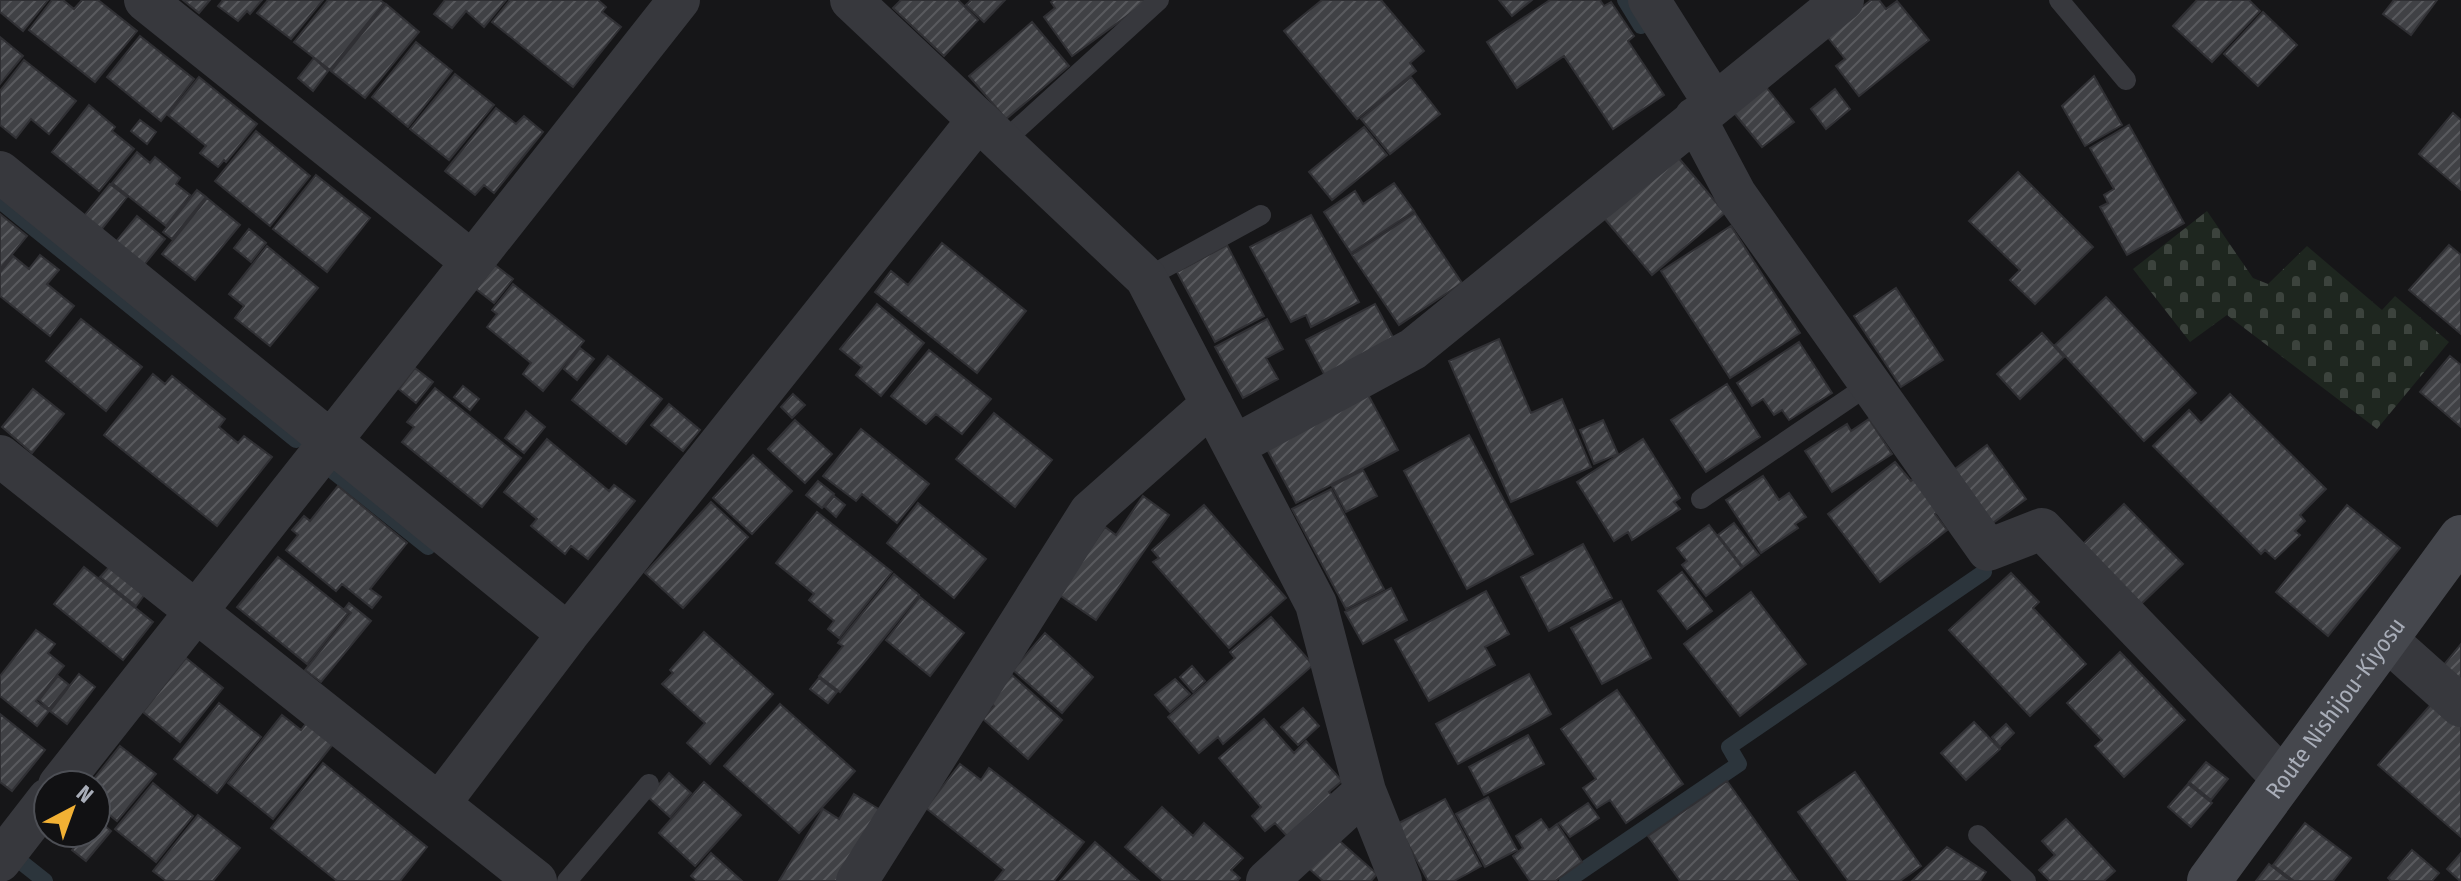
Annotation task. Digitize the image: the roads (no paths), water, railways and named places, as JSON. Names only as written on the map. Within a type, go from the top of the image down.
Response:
[{"type":"main road","name":"Route Nishijou-Kiyosu","points":[[2209,881],[2461,537]]},
{"type":"street","points":[[145,0],[471,261]]},
{"type":"street","points":[[851,0],[1146,278],[1316,604],[1365,791],[1401,881]]},
{"type":"street","points":[[1649,0],[1705,110],[1736,195],[1988,550],[2042,529],[2283,779]]},
{"type":"street","points":[[1234,446],[1413,349],[1843,0]]},
{"type":"street","points":[[71,769],[471,261],[658,7]]},
{"type":"street","points":[[439,804],[568,634],[991,131]]},
{"type":"street","points":[[0,172],[568,634]]},
{"type":"street","points":[[857,881],[1090,512],[1212,404]]},
{"type":"street","points":[[0,456],[536,881]]},
{"type":"street","points":[[2387,640],[2461,706]]},
{"type":"street","points":[[1267,881],[1365,791]]},
{"type":"street","points":[[0,861],[32,820]]},
{"type":"lane","points":[[991,131],[1159,0]]},
{"type":"lane","points":[[2059,0],[2126,80]]},
{"type":"lane","points":[[1146,278],[1261,215]]},
{"type":"lane","points":[[1701,499],[1870,384]]},
{"type":"lane","points":[[567,881],[649,784]]},
{"type":"lane","points":[[1978,835],[2026,881]]},
{"type":"waterway","points":[[1625,0],[1641,26]]},
{"type":"waterway","points":[[0,201],[296,440]]},
{"type":"waterway","points":[[334,472],[428,547]]},
{"type":"waterway","points":[[1567,881],[1739,764],[1729,747],[1984,572]]},
{"type":"waterway","points":[[21,862],[45,881]]}]
